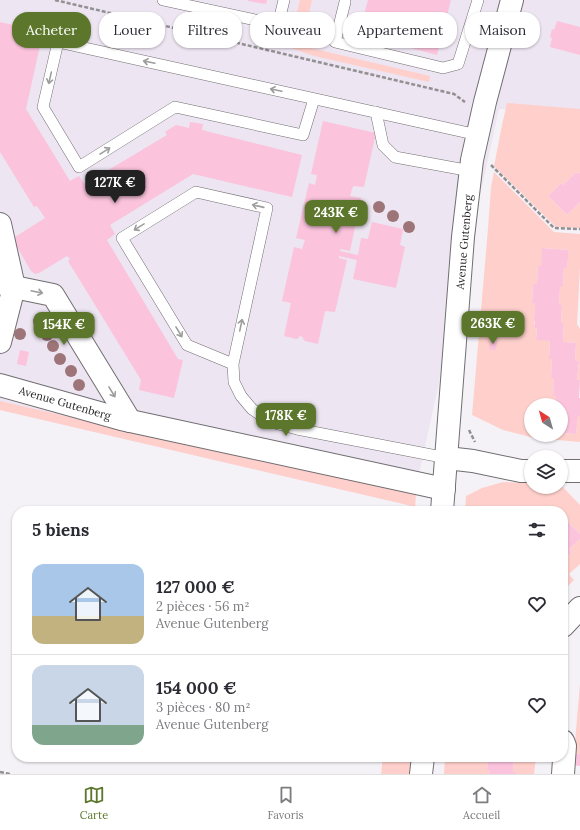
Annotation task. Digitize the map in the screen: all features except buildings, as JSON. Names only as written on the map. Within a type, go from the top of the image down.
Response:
[{"type":"street","name":"Avenue Gutenberg","points":[[442,506],[463,237],[471,170],[483,109],[512,0]]},
{"type":"street","points":[[0,224],[7,285],[0,342]]},
{"type":"street","name":"Avenue Gutenberg","points":[[7,285],[54,295],[126,420]]},
{"type":"street","name":"Avenue Gutenberg","points":[[0,384],[126,420],[444,489]]},
{"type":"street","points":[[447,458],[473,461],[524,471]]},
{"type":"street","points":[[568,471],[580,471]]},
{"type":"street","points":[[568,621],[580,608]]},
{"type":"street","points":[[422,774],[423,762]]},
{"type":"street","points":[[563,774],[564,762]]},
{"type":"lane","points":[[163,0],[278,25],[284,0]]},
{"type":"lane","points":[[345,2],[335,42],[443,68],[458,64],[478,0]]},
{"type":"lane","points":[[314,99],[304,135],[176,107],[79,167],[43,107],[58,42],[376,112],[476,141]]},
{"type":"lane","points":[[376,112],[383,145],[395,157],[471,170]]},
{"type":"lane","points":[[233,364],[187,345],[122,238],[196,192],[267,208],[233,364],[234,382],[241,396],[252,410],[271,422],[297,429],[447,458]]},
{"type":"path","points":[[56,0],[454,94],[469,105],[483,109]]},
{"type":"path","points":[[476,141],[485,159],[554,228],[580,229]]},
{"type":"path","points":[[0,772],[10,774]]},
{"type":"shaded area","points":[[0,0],[580,0],[580,111],[499,109],[412,506],[0,410]]},
{"type":"shaded area","points":[[300,0],[312,0],[309,12],[297,12]]},
{"type":"shaded area","points":[[291,48],[311,48],[430,76],[429,82],[314,56]]},
{"type":"shaded area","points":[[507,103],[580,109],[580,172],[578,174],[576,172],[563,185],[561,183],[548,196],[567,215],[580,202],[580,228],[556,227],[494,166]]},
{"type":"shaded area","points":[[494,172],[554,232],[580,234],[577,324],[580,329],[580,380],[577,380],[579,361],[575,361],[576,343],[563,342],[564,324],[561,323],[562,305],[559,305],[560,286],[563,286],[564,268],[567,268],[569,250],[543,248],[541,266],[538,266],[537,284],[533,284],[532,303],[535,303],[534,328],[537,328],[536,339],[550,341],[549,359],[552,359],[551,378],[554,378],[553,395],[556,396],[556,398],[524,398],[524,435],[503,430],[472,415],[491,187]]},
{"type":"shaded area","points":[[0,401],[217,451],[219,445],[416,492],[415,506],[412,506],[0,410]]},
{"type":"shaded area","points":[[578,416],[580,416],[580,442],[568,441],[568,433],[576,434]]},
{"type":"shaded area","points":[[503,482],[524,483],[524,494],[568,494],[568,492],[580,505],[580,534],[568,522],[568,506],[465,506],[466,496],[482,488]]},
{"type":"shaded area","points":[[580,539],[580,564],[569,574],[574,580],[568,586],[568,556],[572,552],[569,549]]},
{"type":"shaded area","points":[[580,684],[580,754],[574,753]]},
{"type":"shaded area","points":[[382,762],[410,762],[409,774],[381,774]]},
{"type":"shaded area","points":[[445,762],[488,762],[487,770],[490,770],[489,774],[444,774]]},
{"type":"shaded area","points":[[514,762],[535,762],[534,774],[516,774],[513,772]]}]
